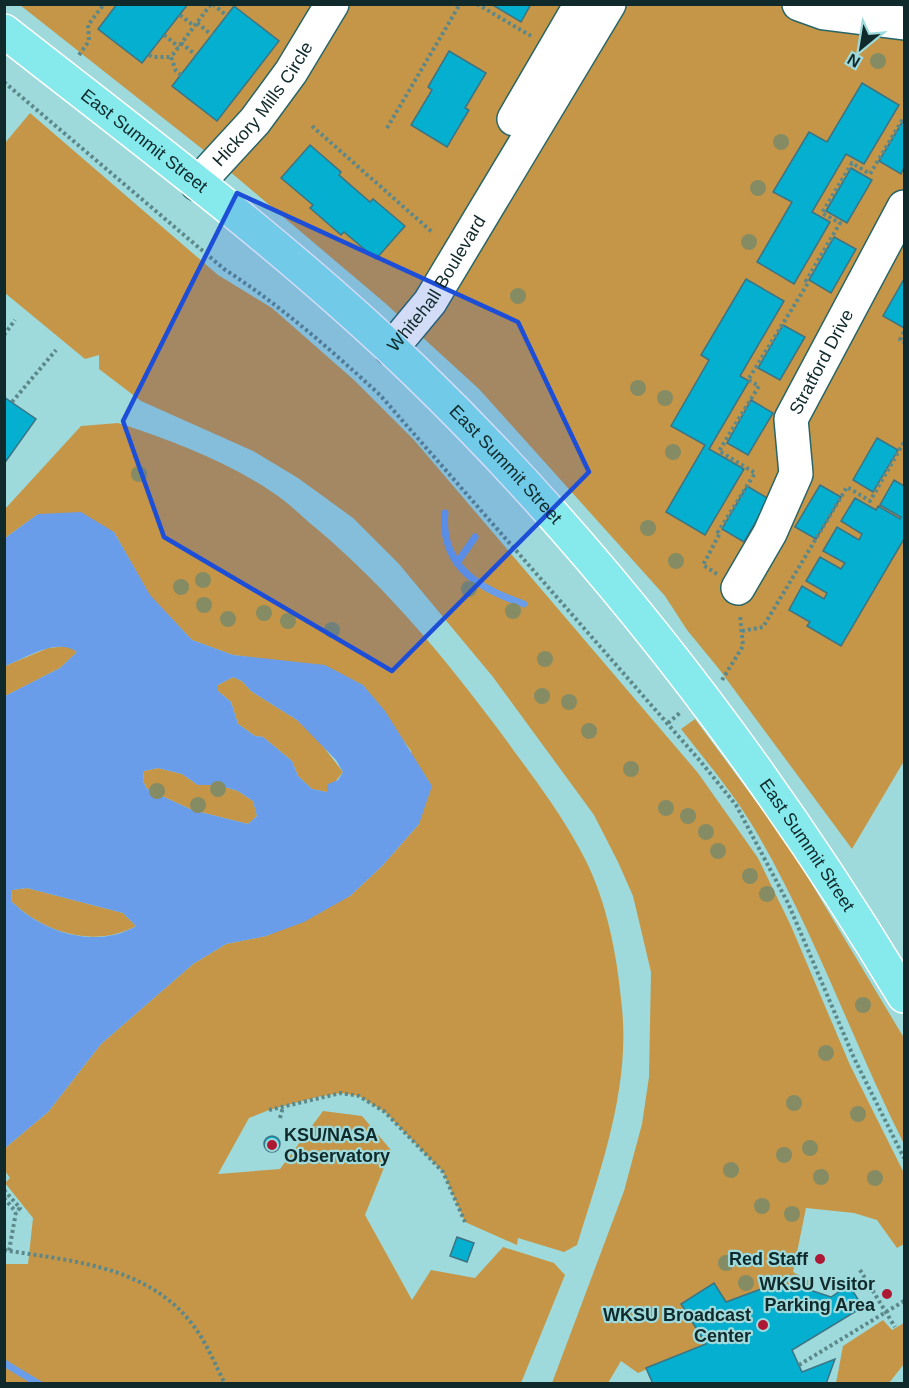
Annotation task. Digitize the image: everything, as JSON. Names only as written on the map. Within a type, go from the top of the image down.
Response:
[{"type":"main road","name":"East Summit Street","points":[[4,31],[287,256],[391,349],[542,502],[622,594],[702,695],[794,822],[904,996]]},
{"type":"street","name":"Whitehall Boulevard","points":[[391,349],[414,292],[581,4]]},
{"type":"street","name":"Whitehall Boulevard","points":[[391,349],[430,302],[609,4]]},
{"type":"street","points":[[799,4],[824,13],[904,23]]},
{"type":"street","name":"Hickory Mills Circle","points":[[197,184],[255,121],[291,72],[320,9]]},
{"type":"street","name":"Stratford Drive","points":[[738,588],[770,533],[796,474],[791,418],[904,207]]},
{"type":"path","points":[[63,78],[89,41],[88,25],[104,4]]},
{"type":"path","points":[[387,128],[460,4]]},
{"type":"path","points":[[477,4],[555,49]]},
{"type":"path","points":[[171,57],[210,5],[226,16]]},
{"type":"path","points":[[180,15],[212,35]]},
{"type":"path","points":[[164,35],[196,55]]},
{"type":"path","points":[[149,55],[171,57]]},
{"type":"path","points":[[171,57],[176,71],[181,75]]},
{"type":"path","points":[[4,82],[224,269],[259,292],[321,340],[380,395],[701,762],[736,805],[788,903],[854,1058],[904,1158]]},
{"type":"path","points":[[702,695],[722,679],[742,646],[738,588],[703,565],[720,533],[718,532],[755,473],[719,451],[759,386],[748,380],[793,309],[808,283],[806,281],[840,223],[822,213],[852,163],[870,174],[904,117]]},
{"type":"path","points":[[312,126],[432,232]]},
{"type":"path","points":[[4,335],[15,320]]},
{"type":"path","points":[[904,332],[900,340],[904,342]]},
{"type":"path","points":[[12,402],[56,350]]},
{"type":"path","points":[[741,631],[764,627],[848,487],[870,501],[904,442]]},
{"type":"path","points":[[269,1110],[341,1093],[359,1096],[375,1106],[443,1172],[465,1222]]},
{"type":"path","points":[[280,1118],[283,1106]]},
{"type":"path","points":[[4,1190],[20,1208],[16,1212],[7,1251],[85,1262],[137,1280],[156,1291],[190,1320],[213,1356],[224,1382]]},
{"type":"path","points":[[4,1198],[16,1212]]},
{"type":"path","points":[[860,1270],[895,1327]]},
{"type":"path","points":[[799,1365],[904,1301]]},
{"type":"highlighted area","points":[[237,193],[518,322],[589,472],[392,671],[164,537],[123,421]]},
{"type":"shaded area","points":[[20,5],[904,5],[904,761],[852,849],[719,669],[687,630],[665,596],[479,389],[385,303],[215,159]]},
{"type":"shaded area","points":[[30,113],[218,275],[272,308],[354,380],[414,440],[698,773],[758,858],[791,926],[850,1065],[904,1173],[904,1244],[897,1248],[877,1220],[854,1213],[806,1208],[793,1272],[810,1281],[810,1290],[761,1289],[726,1302],[714,1284],[681,1304],[706,1344],[638,1373],[621,1361],[608,1383],[552,1383],[624,1191],[642,1124],[649,1077],[651,972],[633,896],[594,815],[493,677],[399,564],[353,518],[298,478],[253,451],[141,401],[99,369],[99,355],[85,359],[5,293],[5,143]]},
{"type":"shaded area","points":[[118,423],[198,452],[254,481],[278,496],[343,552],[392,600],[459,678],[541,788],[588,864],[609,924],[620,987],[623,1038],[622,1068],[612,1128],[577,1245],[564,1252],[518,1238],[517,1245],[465,1222],[443,1172],[385,1112],[359,1096],[341,1093],[317,1097],[249,1118],[218,1174],[280,1169],[323,1111],[362,1116],[391,1150],[365,1215],[412,1300],[431,1270],[475,1278],[503,1247],[554,1263],[565,1275],[521,1383],[5,1383],[5,1264],[28,1264],[33,1218],[5,1183],[10,1178],[5,1171],[5,1148],[48,1112],[101,1044],[193,964],[226,944],[266,936],[350,896],[382,866],[419,824],[411,751],[363,685],[279,661],[233,655],[192,640],[149,595],[114,532],[38,514],[5,538],[5,509],[81,426]]},
{"type":"shaded area","points":[[69,646],[77,652],[60,668],[5,696],[5,666],[48,648]]},
{"type":"shaded area","points":[[233,677],[297,720],[315,736],[343,772],[327,792],[312,789],[298,776],[292,761],[263,737],[255,736],[238,724],[231,702],[218,691],[218,685]]},
{"type":"shaded area","points":[[695,719],[789,846],[904,1038],[904,1144],[814,945],[775,866],[737,802],[681,729]]},
{"type":"shaded area","points":[[158,768],[182,774],[198,785],[218,785],[238,791],[253,801],[257,816],[248,824],[192,810],[147,789],[143,781],[144,771]]},
{"type":"shaded area","points":[[27,888],[123,913],[136,926],[120,933],[104,936],[70,934],[53,929],[24,912],[11,901],[12,890]]},
{"type":"shaded area","points":[[883,1320],[892,1330],[904,1323],[904,1364],[889,1383],[836,1383],[843,1346]]},
{"type":"water","points":[[81,512],[114,532],[150,595],[192,640],[233,655],[325,665],[363,685],[385,711],[432,786],[419,824],[382,866],[350,896],[304,922],[266,936],[226,944],[193,964],[101,1044],[48,1112],[5,1148],[5,696],[60,668],[77,652],[69,648],[51,648],[5,666],[5,538],[38,514]],"holes":[[[233,677],[297,720],[336,760],[343,772],[338,780],[328,784],[327,792],[312,789],[298,776],[292,761],[263,737],[255,736],[238,724],[231,702],[218,691],[218,685]],[[158,768],[182,774],[198,785],[218,785],[238,791],[253,801],[257,816],[248,824],[192,810],[147,789],[143,781],[144,771]],[[27,888],[123,913],[136,926],[104,937],[70,934],[54,929],[24,912],[11,901],[12,890]]]},
{"type":"building","points":[[117,4],[188,4],[142,63],[98,29]]},
{"type":"building","points":[[491,4],[531,4],[521,22]]},
{"type":"building","points":[[234,6],[279,41],[217,121],[172,86]]},
{"type":"building","points":[[449,51],[486,73],[465,108],[469,110],[447,147],[411,125],[432,90],[428,87]]},
{"type":"building","points":[[862,83],[899,105],[864,164],[846,154],[812,212],[830,222],[794,284],[757,262],[792,202],[773,192],[809,132],[827,142]]},
{"type":"building","points":[[904,119],[904,167],[901,174],[879,161]]},
{"type":"building","points":[[310,145],[370,202],[373,199],[405,226],[376,259],[344,232],[341,235],[310,208],[313,205],[281,178]]},
{"type":"building","points":[[851,168],[872,180],[847,223],[826,211]]},
{"type":"building","points":[[834,237],[856,249],[831,293],[809,280]]},
{"type":"building","points":[[746,279],[784,301],[740,376],[749,381],[709,449],[744,469],[705,535],[666,512],[705,445],[671,426],[709,360],[701,355]]},
{"type":"building","points":[[904,279],[904,328],[883,316]]},
{"type":"building","points":[[783,325],[805,337],[780,380],[758,368]]},
{"type":"building","points":[[4,397],[36,419],[4,464]]},
{"type":"building","points":[[751,400],[773,413],[748,455],[727,443]]},
{"type":"building","points":[[877,438],[898,450],[873,492],[853,480]]},
{"type":"building","points":[[894,480],[904,486],[904,539],[841,646],[807,626],[810,622],[789,610],[802,586],[824,599],[827,593],[806,581],[820,557],[841,569],[845,563],[823,551],[837,527],[859,540],[862,534],[841,521],[855,498],[876,510],[878,506],[900,519],[901,517],[880,505]]},
{"type":"building","points":[[820,485],[841,497],[816,539],[795,527]]},
{"type":"building","points":[[747,486],[769,499],[744,542],[722,529]]},
{"type":"building","name":"KSU/NASA Observatory","points":[[269,1136],[275,1136],[280,1144],[278,1150],[269,1152],[264,1147],[264,1141]]},
{"type":"building","points":[[457,1237],[474,1243],[467,1262],[450,1256]]},
{"type":"building","name":"WKSU Broadcast Center","points":[[714,1283],[726,1302],[761,1289],[779,1287],[810,1290],[831,1297],[849,1285],[863,1307],[792,1350],[802,1372],[835,1359],[826,1384],[653,1384],[646,1368],[706,1344],[681,1304]]},
{"type":"waterway","points":[[445,513],[445,532],[449,547],[456,561],[466,573],[492,591],[524,604]]},
{"type":"waterway","points":[[457,563],[475,537]]},
{"type":"waterway","points":[[4,1363],[39,1384]]},
{"type":"place","name":"KSU/NASA Observatory","points":[[272,1145]]},
{"type":"place","name":"Red Staff","points":[[820,1259]]},
{"type":"place","name":"WKSU Visitor Parking Area","points":[[887,1294]]},
{"type":"place","name":"WKSU Broadcast Center","points":[[763,1325]]}]
